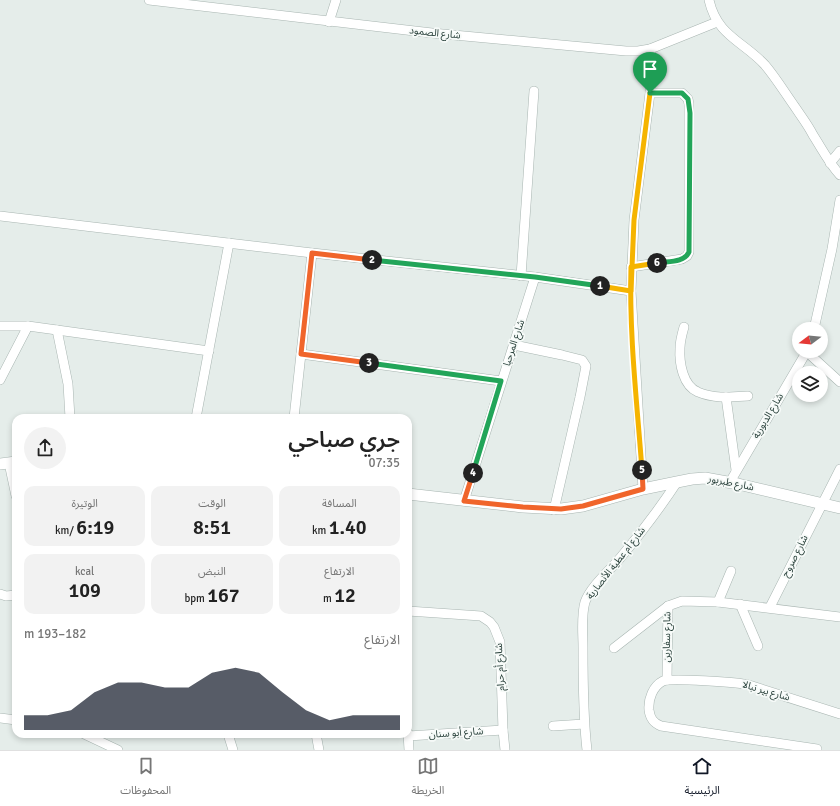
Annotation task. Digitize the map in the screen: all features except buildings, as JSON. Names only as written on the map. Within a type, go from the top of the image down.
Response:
[{"type":"street","name":"شارع الصمود","points":[[149,0],[329,22],[626,51],[650,49],[717,22]]},
{"type":"street","points":[[236,10],[238,0]]},
{"type":"street","points":[[329,22],[336,0]]},
{"type":"street","points":[[709,0],[717,22],[735,40],[764,63],[814,135],[821,151],[837,164]]},
{"type":"street","points":[[643,489],[631,291],[631,267],[637,184],[650,93],[650,49]]},
{"type":"street","points":[[521,276],[534,91]]},
{"type":"street","points":[[631,267],[682,259],[687,256],[689,252],[688,99],[682,93],[650,93]]},
{"type":"street","points":[[816,322],[832,249],[840,200]]},
{"type":"street","points":[[0,216],[312,253],[535,277],[631,291]]},
{"type":"street","points":[[197,414],[229,243]]},
{"type":"street","points":[[294,414],[312,253]]},
{"type":"street","name":"شارع المرحبا","points":[[464,501],[535,277]]},
{"type":"street","points":[[0,326],[28,326],[209,351]]},
{"type":"street","points":[[0,380],[28,326]]},
{"type":"street","points":[[684,327],[680,357],[683,375],[690,386],[697,392],[702,393],[726,397],[748,396]]},
{"type":"street","points":[[57,330],[68,384],[70,414]]},
{"type":"street","points":[[514,345],[582,360],[586,366],[554,510]]},
{"type":"street","points":[[301,354],[501,381]]},
{"type":"street","name":"شارع الدبورية","points":[[730,482],[803,358]]},
{"type":"street","points":[[814,358],[840,382]]},
{"type":"street","points":[[726,397],[736,470]]},
{"type":"street","points":[[8,463],[12,480]]},
{"type":"street","name":"شارع صروح","points":[[770,608],[840,468]]},
{"type":"street","name":"شارع طبربور","points":[[412,494],[554,510],[579,507],[643,489],[699,478],[730,482],[822,505],[840,508]]},
{"type":"street","name":"شارع أم عطية الأنصارية","points":[[587,750],[584,724],[583,619],[585,603],[592,590],[660,507],[677,482]]},
{"type":"street","points":[[718,602],[731,571]]},
{"type":"street","points":[[0,594],[6,596],[12,595]]},
{"type":"street","name":"شارع سفارين","points":[[667,680],[668,606],[682,601],[718,602],[840,617]]},
{"type":"street","points":[[740,604],[758,646]]},
{"type":"street","points":[[614,648],[668,606]]},
{"type":"street","name":"شارع أم حرام","points":[[412,611],[481,616],[490,622],[494,627],[500,642],[505,750]]},
{"type":"street","points":[[667,680],[656,686],[649,700],[650,714],[652,720],[656,724],[761,746],[817,749]]},
{"type":"street","name":"شارع بير نبالا","points":[[667,680],[742,683],[840,714]]},
{"type":"street","points":[[0,718],[12,720]]},
{"type":"street","points":[[552,726],[584,724]]},
{"type":"street","name":"شارع أبو سنان","points":[[412,734],[503,730]]},
{"type":"street","points":[[92,738],[118,750]]},
{"type":"street","points":[[229,738],[233,750]]},
{"type":"street","points":[[317,738],[319,750]]},
{"type":"street","points":[[408,738],[409,750]]},
{"type":"route","points":[[650,93],[637,184],[631,267],[631,291],[535,277],[312,253],[301,354],[501,381],[464,501],[554,510],[575,508],[643,489],[633,337],[631,267],[685,258],[689,252],[690,237],[690,113],[688,99],[686,95],[680,92],[650,93]]}]
